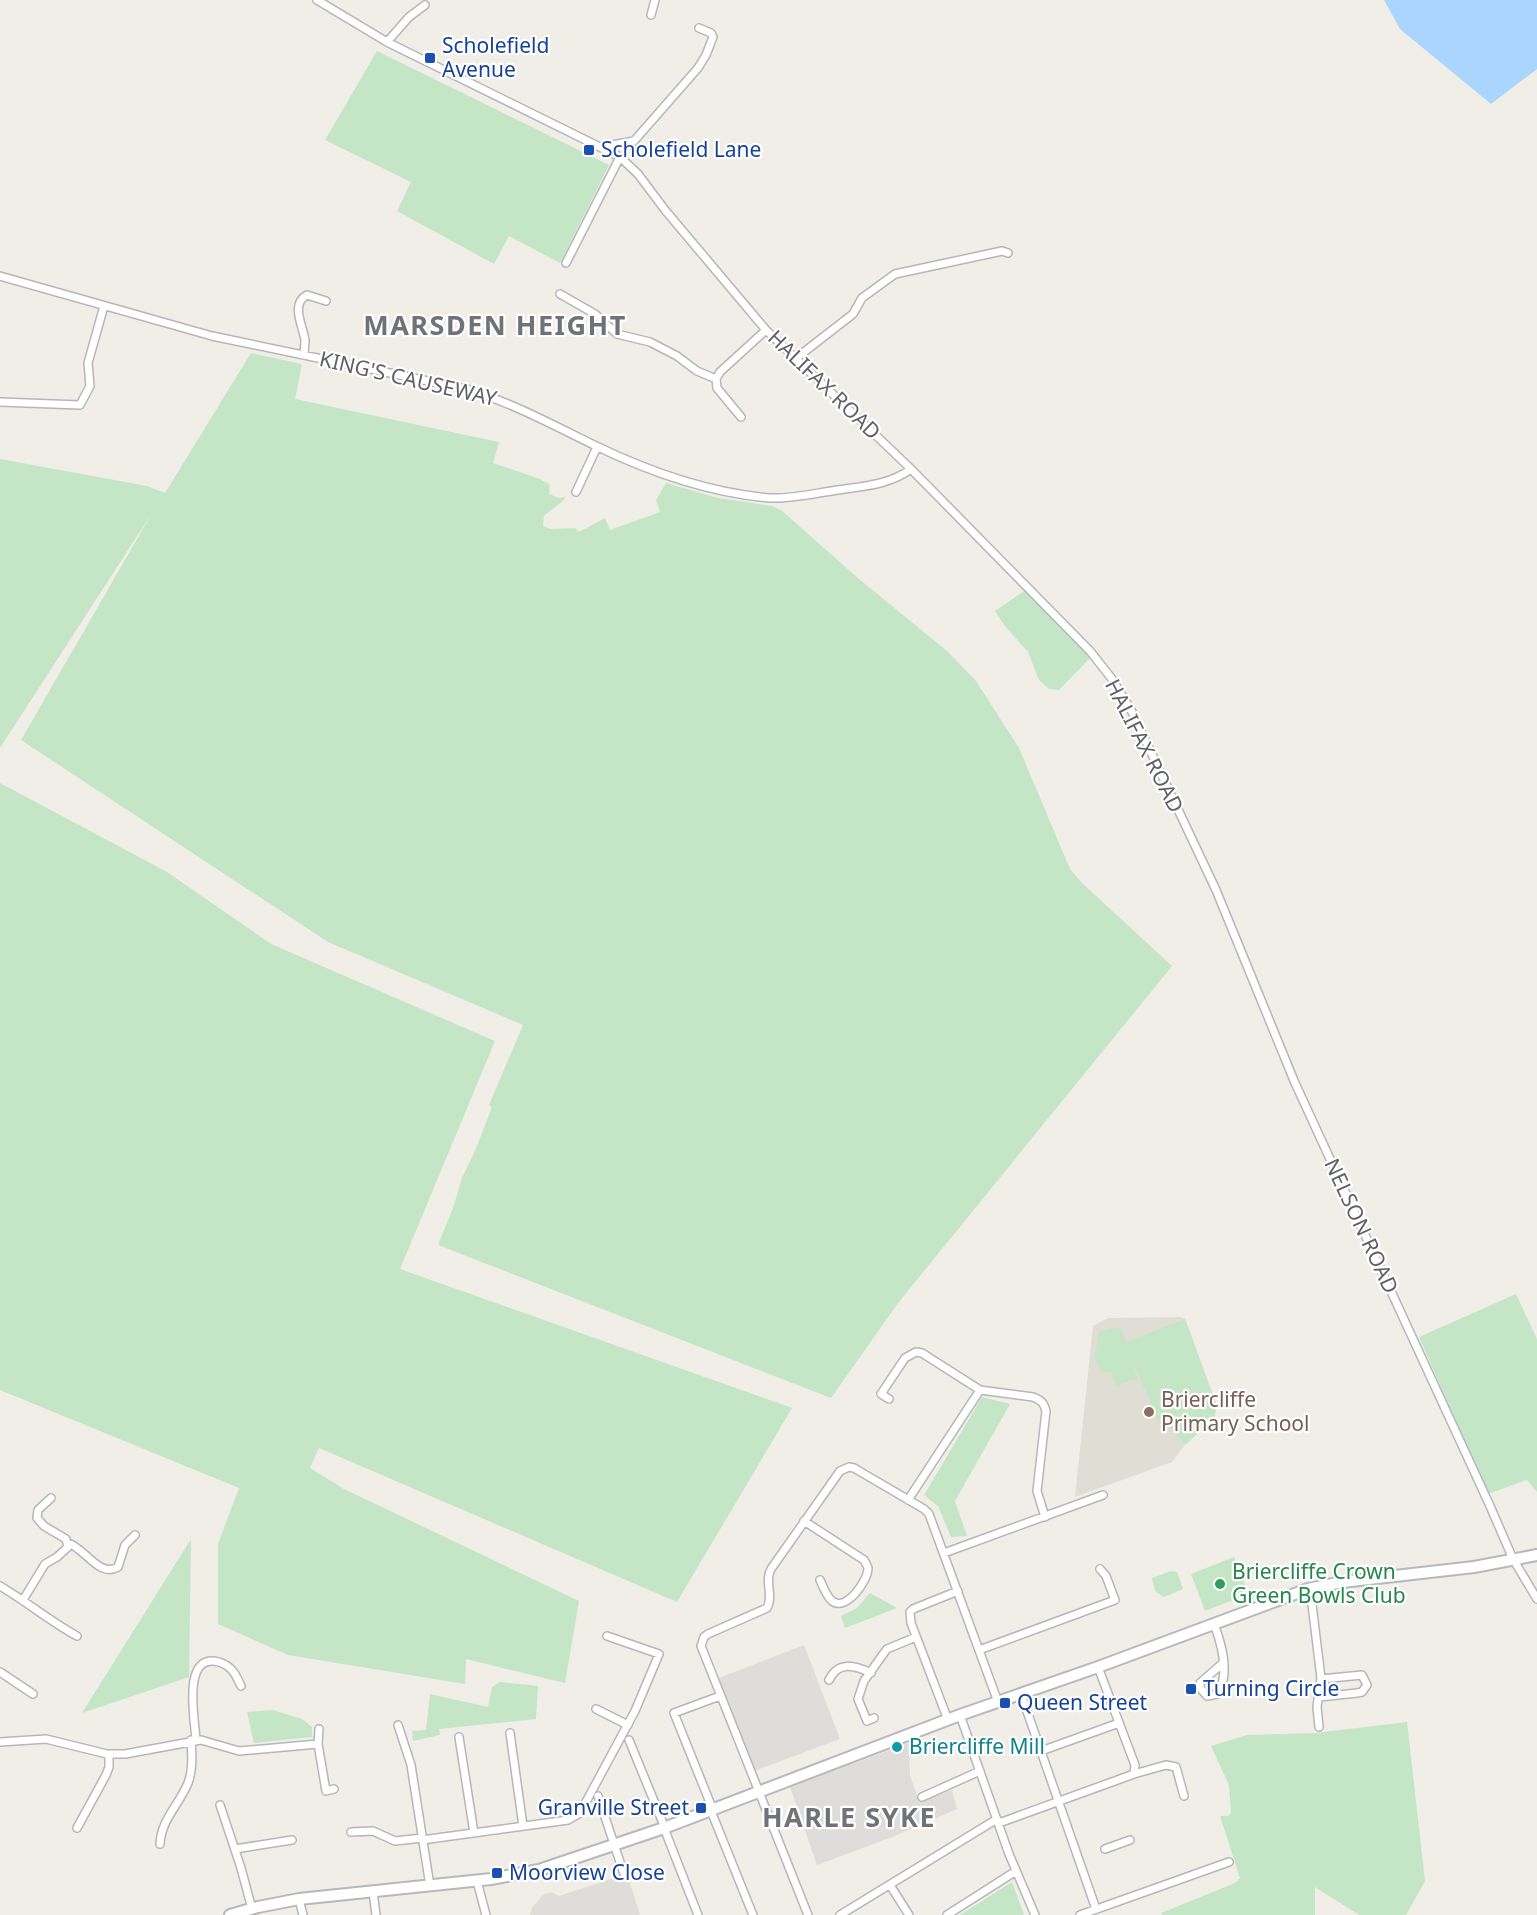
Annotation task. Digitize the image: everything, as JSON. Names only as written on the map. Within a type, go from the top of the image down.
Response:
[{"type":"street","name":"HALIFAX ROAD","points":[[317,0],[387,42],[600,147],[620,158],[638,174],[766,330],[911,469],[1090,651],[1112,679],[1131,710],[1216,891]]},
{"type":"street","points":[[651,15],[655,0]]},
{"type":"street","points":[[387,42],[409,17],[425,5]]},
{"type":"street","points":[[600,147],[634,141],[698,68],[713,37],[711,33],[699,28]]},
{"type":"street","points":[[566,263],[620,158]]},
{"type":"street","points":[[795,359],[853,314],[862,298],[895,274],[1002,251],[1008,253]]},
{"type":"street","name":"KING'S CAUSEWAY","points":[[0,276],[212,336],[471,390],[514,405],[597,447],[683,481],[721,490],[772,498],[876,484],[898,478],[911,469]]},
{"type":"street","points":[[560,294],[595,314],[617,334],[650,342],[677,356],[697,371],[716,379]]},
{"type":"street","points":[[304,355],[299,305],[307,295],[326,301]]},
{"type":"street","points":[[0,402],[80,405],[90,386],[88,363],[104,306]]},
{"type":"street","points":[[741,417],[717,388],[716,379],[720,372],[766,330]]},
{"type":"street","points":[[576,492],[597,447]]},
{"type":"street","name":"NELSON ROAD","points":[[1216,891],[1295,1083],[1513,1559],[1537,1599]]},
{"type":"street","points":[[889,1399],[878,1392],[904,1358],[916,1352],[922,1353],[980,1390],[1039,1399],[1046,1411],[1037,1491],[1045,1516]]},
{"type":"street","points":[[908,1500],[980,1390]]},
{"type":"street","points":[[808,1915],[701,1646],[704,1637],[767,1608],[770,1599],[768,1574],[840,1471],[849,1467],[854,1468],[929,1514],[998,1702]]},
{"type":"street","points":[[944,1553],[1103,1495]]},
{"type":"street","points":[[51,1498],[38,1510],[37,1518],[44,1526],[83,1551],[99,1567],[110,1570],[118,1567],[125,1545],[135,1535]]},
{"type":"street","points":[[804,1521],[864,1560],[867,1566],[866,1575],[853,1598],[847,1602],[839,1604],[833,1602],[820,1580]]},
{"type":"street","points":[[23,1600],[45,1564],[63,1552],[68,1543]]},
{"type":"street","points":[[230,1915],[299,1899],[477,1881],[539,1870],[615,1846],[960,1715],[1098,1667],[1310,1588],[1342,1582],[1474,1567],[1537,1555]]},
{"type":"street","points":[[979,1650],[1115,1600],[1106,1576],[1100,1569]]},
{"type":"street","points":[[0,1586],[77,1636]]},
{"type":"street","points":[[1310,1588],[1322,1679],[1317,1707],[1319,1727]]},
{"type":"street","points":[[948,1720],[916,1637],[910,1612],[958,1591]]},
{"type":"street","points":[[1214,1624],[1220,1640],[1223,1663],[1221,1689],[1218,1694],[1207,1696],[1200,1688],[1200,1683],[1223,1663]]},
{"type":"street","points":[[351,1832],[373,1831],[395,1841],[474,1833],[568,1820],[575,1817],[584,1808],[628,1725],[659,1654],[607,1636]]},
{"type":"street","points":[[868,1721],[858,1699],[864,1681],[887,1649],[916,1637]]},
{"type":"street","points":[[160,1844],[160,1833],[188,1782],[194,1740],[193,1684],[196,1672],[202,1664],[208,1661],[219,1662],[235,1673],[241,1686]]},
{"type":"street","points":[[828,1676],[845,1665],[853,1665],[871,1672]]},
{"type":"street","points":[[1098,1667],[1135,1772]]},
{"type":"street","points":[[0,1672],[33,1694]]},
{"type":"street","points":[[1319,1697],[1362,1692],[1368,1685],[1362,1675],[1322,1679]]},
{"type":"street","points":[[19,1695],[23,1688]]},
{"type":"street","points":[[1021,1694],[1096,1909]]},
{"type":"street","points":[[720,1696],[674,1713],[753,1915]]},
{"type":"street","points":[[596,1709],[628,1725]]},
{"type":"street","points":[[960,1715],[1016,1871],[1035,1915]]},
{"type":"street","points":[[1041,1751],[1119,1723]]},
{"type":"street","points":[[398,1725],[411,1765],[430,1886]]},
{"type":"street","points":[[319,1729],[318,1744],[327,1791]]},
{"type":"street","points":[[510,1733],[523,1826]]},
{"type":"street","points":[[459,1737],[474,1833]]},
{"type":"street","points":[[0,1742],[46,1738],[109,1754],[125,1754],[194,1740],[239,1751],[318,1744]]},
{"type":"street","points":[[629,1740],[698,1915]]},
{"type":"street","points":[[77,1828],[106,1775],[109,1767],[109,1754]]},
{"type":"street","points":[[840,1915],[998,1821],[1135,1772],[1166,1765],[1176,1767],[1184,1796]]},
{"type":"street","points":[[922,1797],[980,1771]]},
{"type":"street","points":[[598,1796],[624,1874]]},
{"type":"street","points":[[220,1805],[252,1909]]},
{"type":"street","points":[[172,1810],[180,1814]]},
{"type":"street","points":[[74,1816],[81,1819]]},
{"type":"street","points":[[358,1822],[360,1831]]},
{"type":"street","points":[[235,1849],[292,1840]]},
{"type":"street","points":[[1105,1849],[1131,1840]]},
{"type":"street","points":[[1080,1915],[1229,1862]]},
{"type":"street","points":[[947,1915],[1016,1871]]},
{"type":"street","points":[[477,1881],[486,1915]]},
{"type":"street","points":[[890,1885],[909,1915]]},
{"type":"street","points":[[373,1892],[376,1915]]},
{"type":"street","points":[[299,1899],[303,1915]]},
{"type":"shaded area","name":"Briercliffe Primary School","points":[[1181,1317],[1185,1319],[1217,1406],[1214,1418],[1185,1445],[1172,1462],[1075,1497],[1093,1326],[1108,1318]]},
{"type":"shaded area","points":[[804,1645],[840,1739],[754,1771],[719,1678]]},
{"type":"shaded area","points":[[909,1743],[910,1775],[919,1802],[952,1790],[957,1809],[895,1836],[817,1865],[790,1787]]},
{"type":"shaded area","points":[[617,1877],[629,1880],[640,1915],[530,1915],[532,1908],[543,1895],[551,1892],[559,1896]]},
{"type":"green space","points":[[377,51],[609,165],[560,263],[509,236],[494,264],[397,211],[411,182],[325,140]]},
{"type":"green space","points":[[251,353],[302,364],[295,399],[499,442],[493,463],[540,479],[550,485],[549,494],[559,498],[565,497],[544,516],[543,526],[550,529],[575,528],[579,532],[605,518],[610,530],[660,512],[656,500],[666,483],[718,498],[772,506],[781,510],[859,579],[947,651],[976,681],[1019,748],[1070,869],[1082,883],[1172,966],[898,1303],[831,1398],[438,1245],[462,1178],[492,1107],[489,1105],[523,1025],[328,942],[21,740],[152,513],[0,748],[0,459],[147,486],[165,493]]},
{"type":"green space","points":[[1027,589],[1091,657],[1059,690],[1049,689],[1039,680],[1028,652],[995,611]]},
{"type":"green space","points":[[0,783],[167,872],[271,944],[495,1041],[400,1269],[792,1408],[677,1602],[319,1448],[310,1468],[344,1489],[579,1601],[565,1683],[466,1659],[465,1684],[288,1655],[218,1624],[218,1544],[239,1488],[0,1390]]},
{"type":"green space","points":[[1516,1294],[1537,1339],[1537,1492],[1527,1480],[1488,1494],[1419,1337]]},
{"type":"green space","points":[[1185,1319],[1217,1406],[1214,1418],[1185,1445],[1171,1428],[1162,1430],[1131,1357],[1138,1378],[1116,1386],[1111,1371],[1102,1373],[1095,1357],[1099,1332],[1120,1327],[1126,1342]]},
{"type":"green space","points":[[982,1397],[1010,1404],[955,1501],[967,1536],[951,1537],[938,1506],[924,1495]]},
{"type":"green space","points":[[191,1539],[189,1677],[82,1713]]},
{"type":"green space","name":"Briercliffe Crown Green Bowls Club","points":[[1234,1557],[1249,1594],[1205,1611],[1191,1574]]},
{"type":"green space","points":[[1171,1571],[1177,1572],[1183,1589],[1164,1597],[1155,1591],[1152,1578]]},
{"type":"green space","points":[[870,1593],[897,1608],[845,1628],[841,1616],[857,1608]]},
{"type":"green space","points":[[500,1682],[538,1686],[536,1719],[439,1729],[440,1735],[413,1741],[412,1731],[426,1730],[430,1694],[488,1707],[492,1687]]},
{"type":"green space","points":[[273,1710],[302,1719],[312,1727],[312,1737],[254,1743],[247,1712]]},
{"type":"green space","points":[[1407,1722],[1425,1881],[1406,1915],[1359,1915],[1315,1887],[1315,1915],[1162,1915],[1161,1913],[1235,1883],[1240,1878],[1220,1816],[1228,1816],[1231,1813],[1229,1785],[1211,1746],[1247,1735],[1315,1733]]},
{"type":"green space","points":[[1012,1882],[1024,1915],[960,1915]]},
{"type":"water","points":[[1384,0],[1537,0],[1537,69],[1491,104],[1400,29]]},
{"type":"place","name":"Scholefield Avenue","points":[[430,58]]},
{"type":"place","name":"Scholefield Lane","points":[[589,150]]},
{"type":"place","name":"Briercliffe Primary School","points":[[1149,1412]]},
{"type":"place","name":"Briercliffe Crown Green Bowls Club","points":[[1220,1584]]},
{"type":"place","name":"Turning Circle","points":[[1191,1689]]},
{"type":"place","name":"Queen Street","points":[[1005,1703]]},
{"type":"place","name":"Briercliffe Mill","points":[[897,1747]]},
{"type":"place","name":"Granville Street","points":[[701,1808]]},
{"type":"place","name":"Moorview Close","points":[[497,1873]]},
{"type":"district","name":"MARSDEN HEIGHT","points":[[495,326]]},
{"type":"district","name":"HARLE SYKE","points":[[849,1818]]}]
